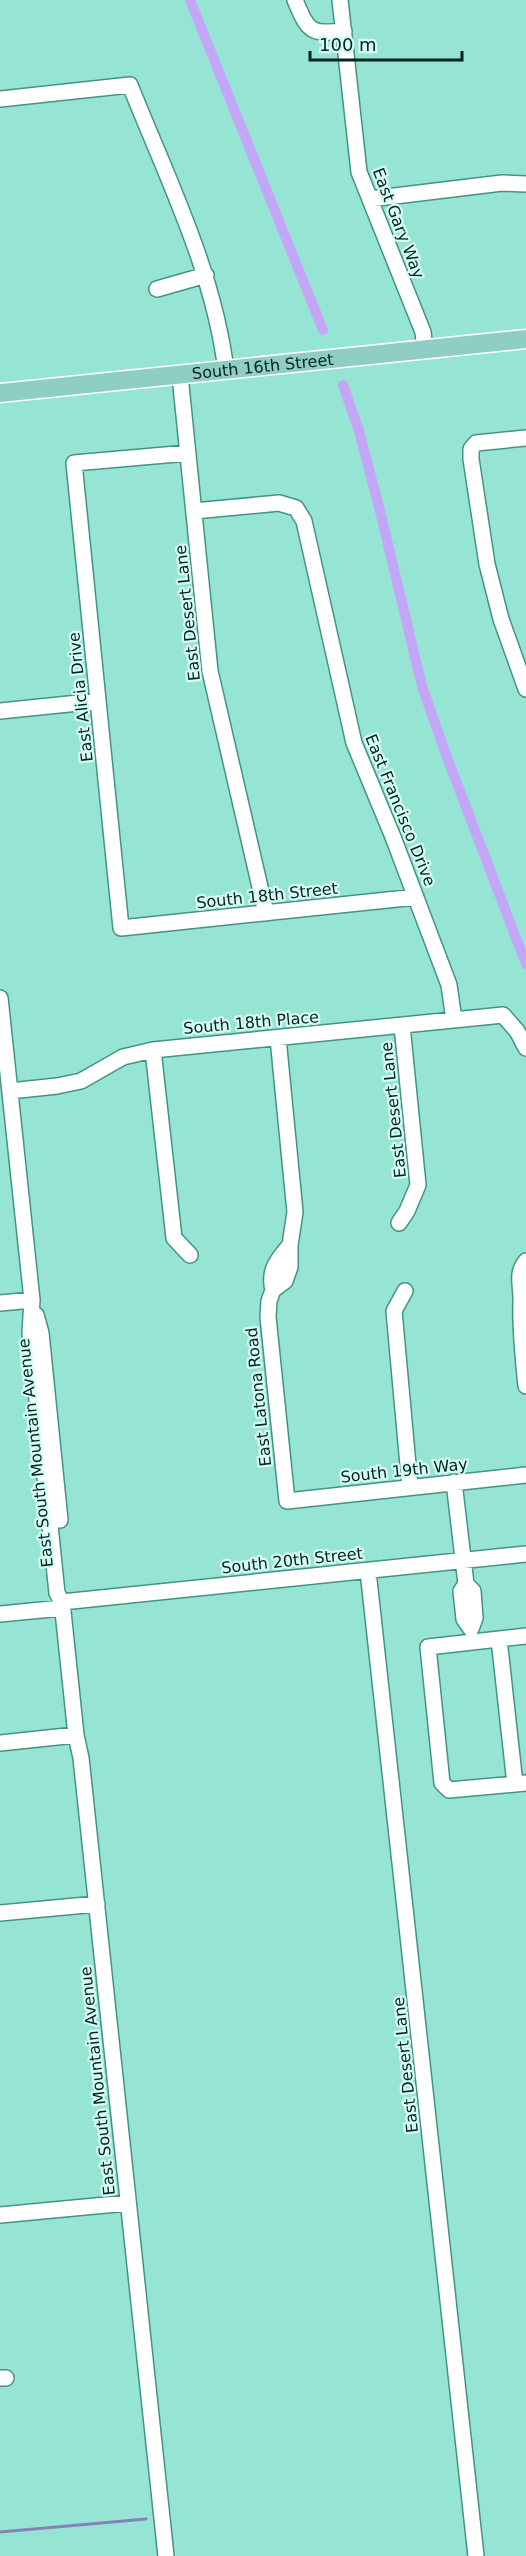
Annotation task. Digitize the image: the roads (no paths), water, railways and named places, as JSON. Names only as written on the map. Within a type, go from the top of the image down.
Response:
[{"type":"main road","name":"South 16th Street","points":[[0,393],[526,339]]},
{"type":"street","points":[[295,0],[310,29],[318,33],[344,31]]},
{"type":"street","name":"East Gary Way","points":[[340,0],[357,163],[423,332],[425,350]]},
{"type":"street","points":[[0,99],[130,85],[206,275],[220,327],[226,371]]},
{"type":"street","points":[[370,199],[502,183],[526,184]]},
{"type":"street","points":[[157,289],[206,275]]},
{"type":"street","name":"East Desert Lane","points":[[180,376],[210,670],[266,913]]},
{"type":"street","points":[[525,683],[501,618],[487,564],[471,449],[476,443],[526,438]]},
{"type":"street","name":"East Alicia Drive","points":[[122,928],[75,463],[188,453]]},
{"type":"street","name":"East Francisco Drive","points":[[195,511],[279,503],[296,508],[304,521],[354,743],[449,985],[454,1020]]},
{"type":"street","points":[[0,711],[98,701]]},
{"type":"street","name":"South 18th Street","points":[[122,928],[416,897]]},
{"type":"street","name":"East South Mountain Avenue","points":[[0,998],[32,1300],[41,1333],[67,1590],[62,1605],[97,1904],[166,2556]]},
{"type":"street","name":"South 18th Place","points":[[10,1090],[57,1086],[81,1081],[123,1057],[153,1050],[503,1015],[517,1031],[526,1048]]},
{"type":"street","name":"East Desert Lane","points":[[399,1223],[418,1185],[402,1026]]},
{"type":"street","name":"East Latona Road","points":[[278,1038],[295,1212],[290,1245],[276,1261],[270,1277],[273,1290],[269,1301],[268,1317],[287,1501]]},
{"type":"street","points":[[153,1050],[174,1238],[190,1255]]},
{"type":"street","points":[[526,1262],[519,1278],[524,1298],[519,1329],[526,1386]]},
{"type":"street","points":[[405,1291],[394,1311],[410,1487]]},
{"type":"street","points":[[0,1303],[32,1300]]},
{"type":"street","name":"South 19th Way","points":[[287,1501],[526,1475]]},
{"type":"street","points":[[454,1482],[466,1584],[461,1591],[464,1619],[472,1636]]},
{"type":"street","name":"South 20th Street","points":[[0,1614],[62,1605],[526,1554]]},
{"type":"street","name":"East Desert Lane","points":[[368,1571],[476,2556]]},
{"type":"street","points":[[499,1639],[521,1783],[449,1790],[442,1782],[428,1647],[472,1636],[499,1639],[526,1636]]},
{"type":"street","points":[[0,1743],[76,1736]]},
{"type":"street","points":[[0,1912],[97,1904]]},
{"type":"street","points":[[0,2215],[127,2202]]},
{"type":"waterway","points":[[190,0],[323,330]]},
{"type":"waterway","points":[[343,385],[359,431],[380,511],[422,686],[526,964]]},
{"type":"waterway","points":[[0,2532],[146,2519]]}]
